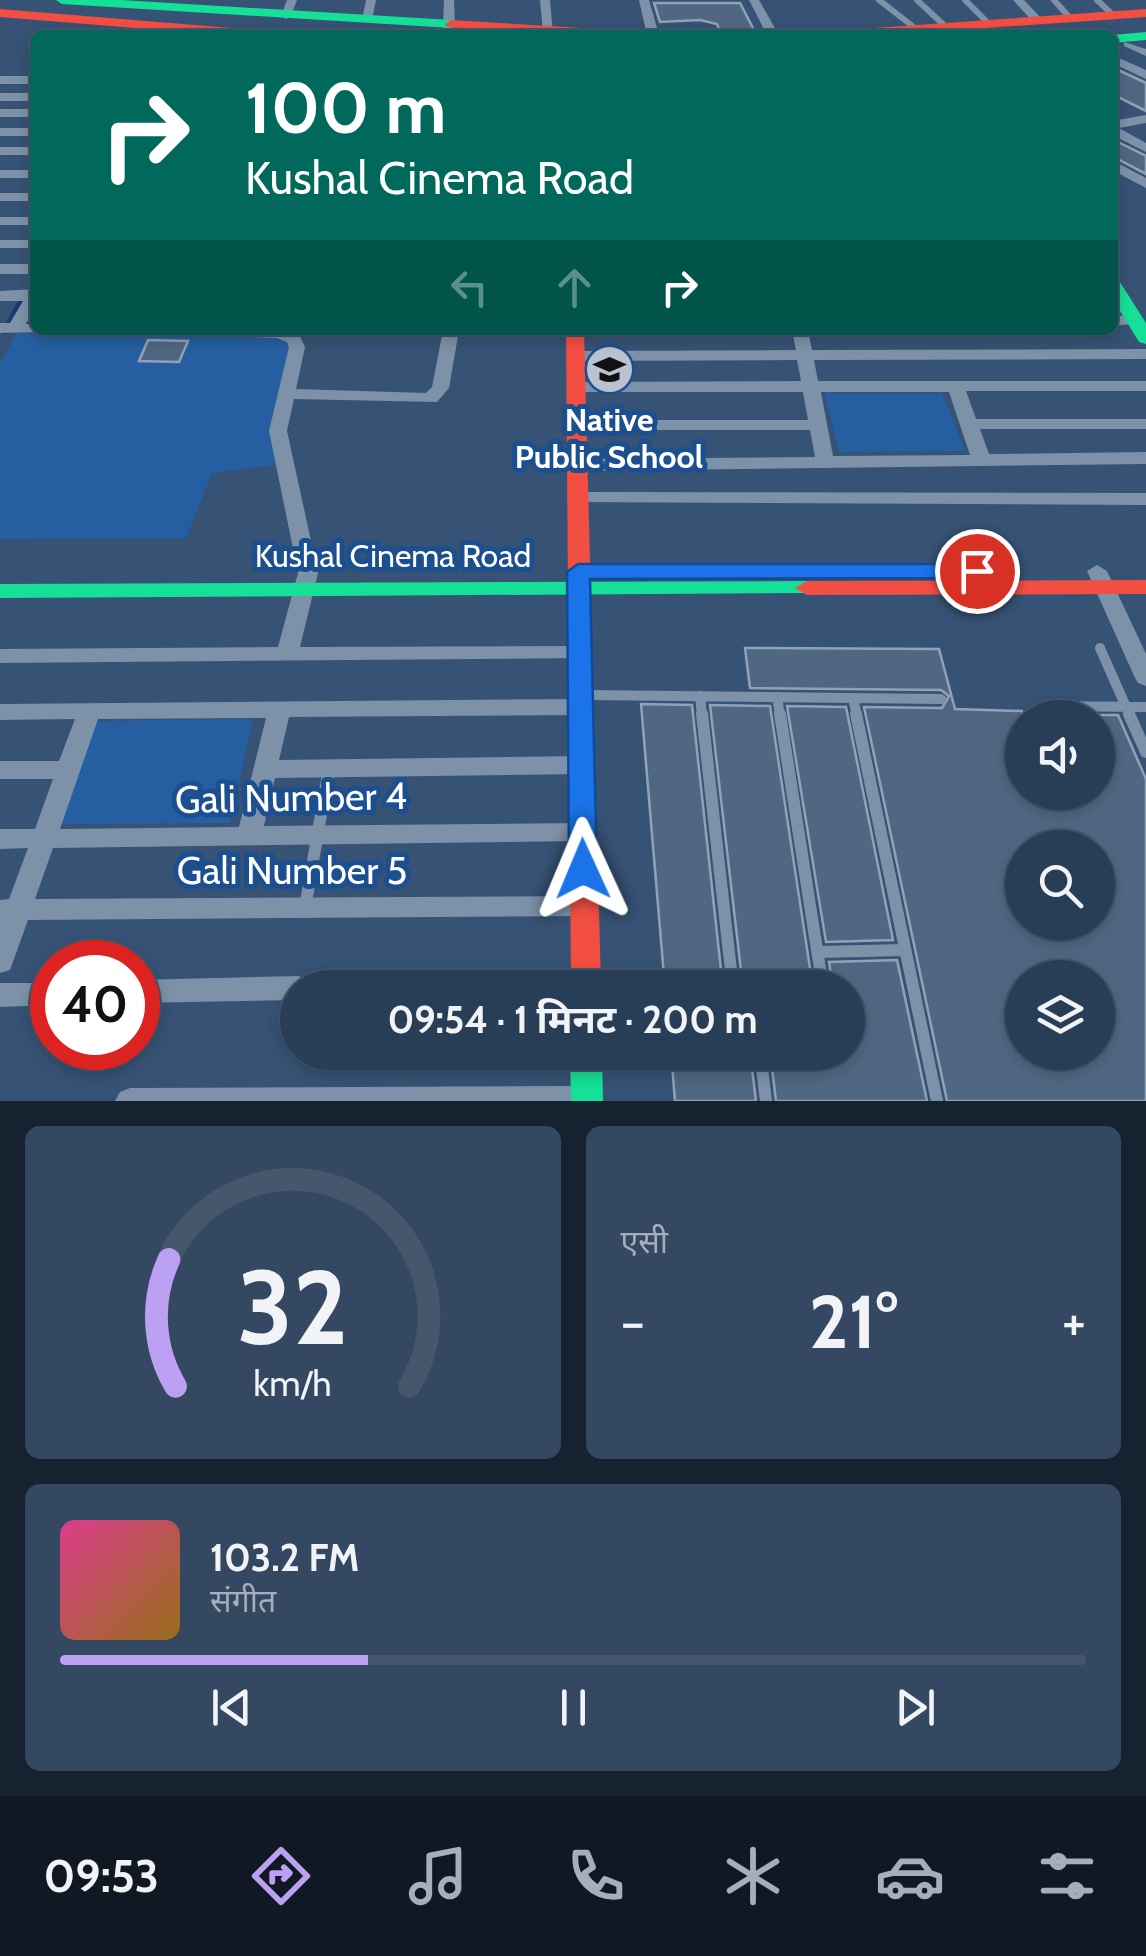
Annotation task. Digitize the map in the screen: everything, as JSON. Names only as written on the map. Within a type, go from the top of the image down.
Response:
[{"type":"street","points":[[62,0],[289,8],[504,30]]},
{"type":"street","points":[[449,0],[449,27]]},
{"type":"street","points":[[545,0],[558,30]]},
{"type":"street","points":[[644,0],[652,30]]},
{"type":"street","points":[[754,0],[770,30]]},
{"type":"street","points":[[1018,0],[1036,20]]},
{"type":"street","points":[[0,13],[206,30]]},
{"type":"street","points":[[1119,27],[1146,13]]},
{"type":"street","points":[[890,30],[1070,18],[1119,27],[1146,53]]},
{"type":"street","points":[[1118,61],[1146,75]]},
{"type":"street","points":[[0,80],[30,80]]},
{"type":"street","points":[[0,97],[30,97]]},
{"type":"street","points":[[1118,109],[1142,120]]},
{"type":"street","points":[[0,114],[30,113]]},
{"type":"street","points":[[1118,131],[1146,148]]},
{"type":"street","points":[[0,132],[30,132]]},
{"type":"street","points":[[0,151],[30,150]]},
{"type":"street","points":[[1118,168],[1140,181]]},
{"type":"street","points":[[0,174],[30,174]]},
{"type":"street","points":[[0,198],[30,197]]},
{"type":"street","points":[[0,221],[30,220]]},
{"type":"street","points":[[0,244],[30,244]]},
{"type":"street","points":[[0,269],[30,269]]},
{"type":"street","points":[[0,296],[30,295]]},
{"type":"street","points":[[1118,298],[1131,326]]},
{"type":"street","points":[[8,328],[30,301]]},
{"type":"street","points":[[285,335],[294,339],[297,347],[278,430],[306,581],[287,655]]},
{"type":"street","points":[[286,394],[431,398],[440,388],[450,335]]},
{"type":"street","points":[[574,335],[586,970]]},
{"type":"street","points":[[801,335],[825,460]]},
{"type":"street","points":[[575,356],[1146,354]]},
{"type":"street","points":[[576,387],[1146,386]]},
{"type":"street","points":[[956,387],[981,459]]},
{"type":"street","points":[[969,424],[1146,424]]},
{"type":"street","points":[[576,425],[819,425]]},
{"type":"street","points":[[578,466],[1146,458]]},
{"type":"street","points":[[578,498],[1146,499]]},
{"type":"street","name":"Kushal Cinema Road","points":[[0,575],[306,581],[1100,579],[1146,571]]},
{"type":"street","points":[[1100,579],[1140,648],[1146,678]]},
{"type":"street","name":"Kushal Cinema Road","points":[[1100,579],[1146,587]]},
{"type":"street","name":"Kushal Cinema Road","points":[[0,591],[306,581]]},
{"type":"street","points":[[0,656],[580,654]]},
{"type":"street","points":[[0,712],[279,710],[580,701]]},
{"type":"street","points":[[250,837],[279,710]]},
{"type":"street","points":[[0,962],[8,910],[42,838],[89,712]]},
{"type":"street","points":[[265,769],[582,765]]},
{"type":"street","points":[[0,770],[66,770]]},
{"type":"street","name":"Gali Number 4","points":[[0,838],[582,832]]},
{"type":"street","name":"Gali Number 5","points":[[8,910],[584,906]]},
{"type":"street","points":[[160,991],[280,988]]},
{"type":"street","points":[[0,995],[30,994]]},
{"type":"street","points":[[130,1101],[586,1100],[586,1070]]},
{"type":"lane","points":[[879,0],[914,28]]},
{"type":"lane","points":[[917,0],[945,26]]},
{"type":"lane","points":[[966,0],[988,23]]},
{"type":"lane","points":[[1054,0],[1070,18]]},
{"type":"lane","points":[[1100,648],[1146,752]]},
{"type":"lane","points":[[700,696],[731,970]]},
{"type":"lane","points":[[580,701],[700,696],[942,699]]},
{"type":"lane","points":[[777,697],[820,970]]},
{"type":"lane","points":[[853,698],[937,1101]]},
{"type":"lane","points":[[1115,707],[1146,707]]},
{"type":"lane","points":[[305,908],[329,768]]},
{"type":"lane","points":[[818,952],[906,950]]},
{"type":"lane","points":[[762,1070],[766,1101]]},
{"type":"shaded area","points":[[18,330],[30,330],[30,335],[294,339],[276,465],[212,473],[186,538],[0,539],[0,364]]},
{"type":"shaded area","points":[[824,393],[942,393],[965,451],[839,452]]},
{"type":"shaded area","points":[[253,719],[230,823],[61,824],[96,721]]},
{"type":"building","points":[[654,3],[740,3],[754,30],[720,30],[717,24],[700,20],[660,22]]},
{"type":"building","points":[[1118,70],[1146,83],[1146,111],[1118,97]]},
{"type":"building","points":[[1118,142],[1146,156],[1146,174],[1118,159]]},
{"type":"building","points":[[148,340],[188,341],[179,362],[139,361]]},
{"type":"building","points":[[745,648],[939,649],[955,709],[1005,710],[1005,810],[1115,810],[1118,715],[1146,779],[1146,1101],[947,1101],[864,707],[942,708],[949,696],[941,690],[750,688]]},
{"type":"building","points":[[641,704],[692,705],[721,970],[663,970]]},
{"type":"building","points":[[710,705],[770,706],[810,970],[741,970]]},
{"type":"building","points":[[787,706],[846,707],[893,940],[826,942]]},
{"type":"building","points":[[897,960],[927,1101],[776,1101],[772,1070],[865,1070],[865,970],[830,970],[829,962]]},
{"type":"building","points":[[672,1070],[752,1070],[756,1101],[675,1101]]},
{"type":"waterway","points":[[5,331],[24,296]]},
{"type":"traffic: fast","points":[[62,0],[451,24]]},
{"type":"traffic: fast","points":[[1118,38],[1146,36]]},
{"type":"traffic: fast","points":[[1118,293],[1146,338]]},
{"type":"traffic: fast","points":[[0,591],[807,588]]},
{"type":"traffic: fast","points":[[586,1070],[587,1101]]},
{"type":"traffic: jam","points":[[0,13],[206,30]]},
{"type":"traffic: jam","points":[[902,30],[1146,13]]},
{"type":"traffic: jam","points":[[451,24],[550,30]]},
{"type":"traffic: jam","points":[[575,335],[586,970]]},
{"type":"traffic: jam","points":[[807,588],[1146,587]]},
{"type":"place","name":"Native Public School","points":[[609,370]]},
{"type":"route","points":[[583,869],[578,572],[977,571]]}]
